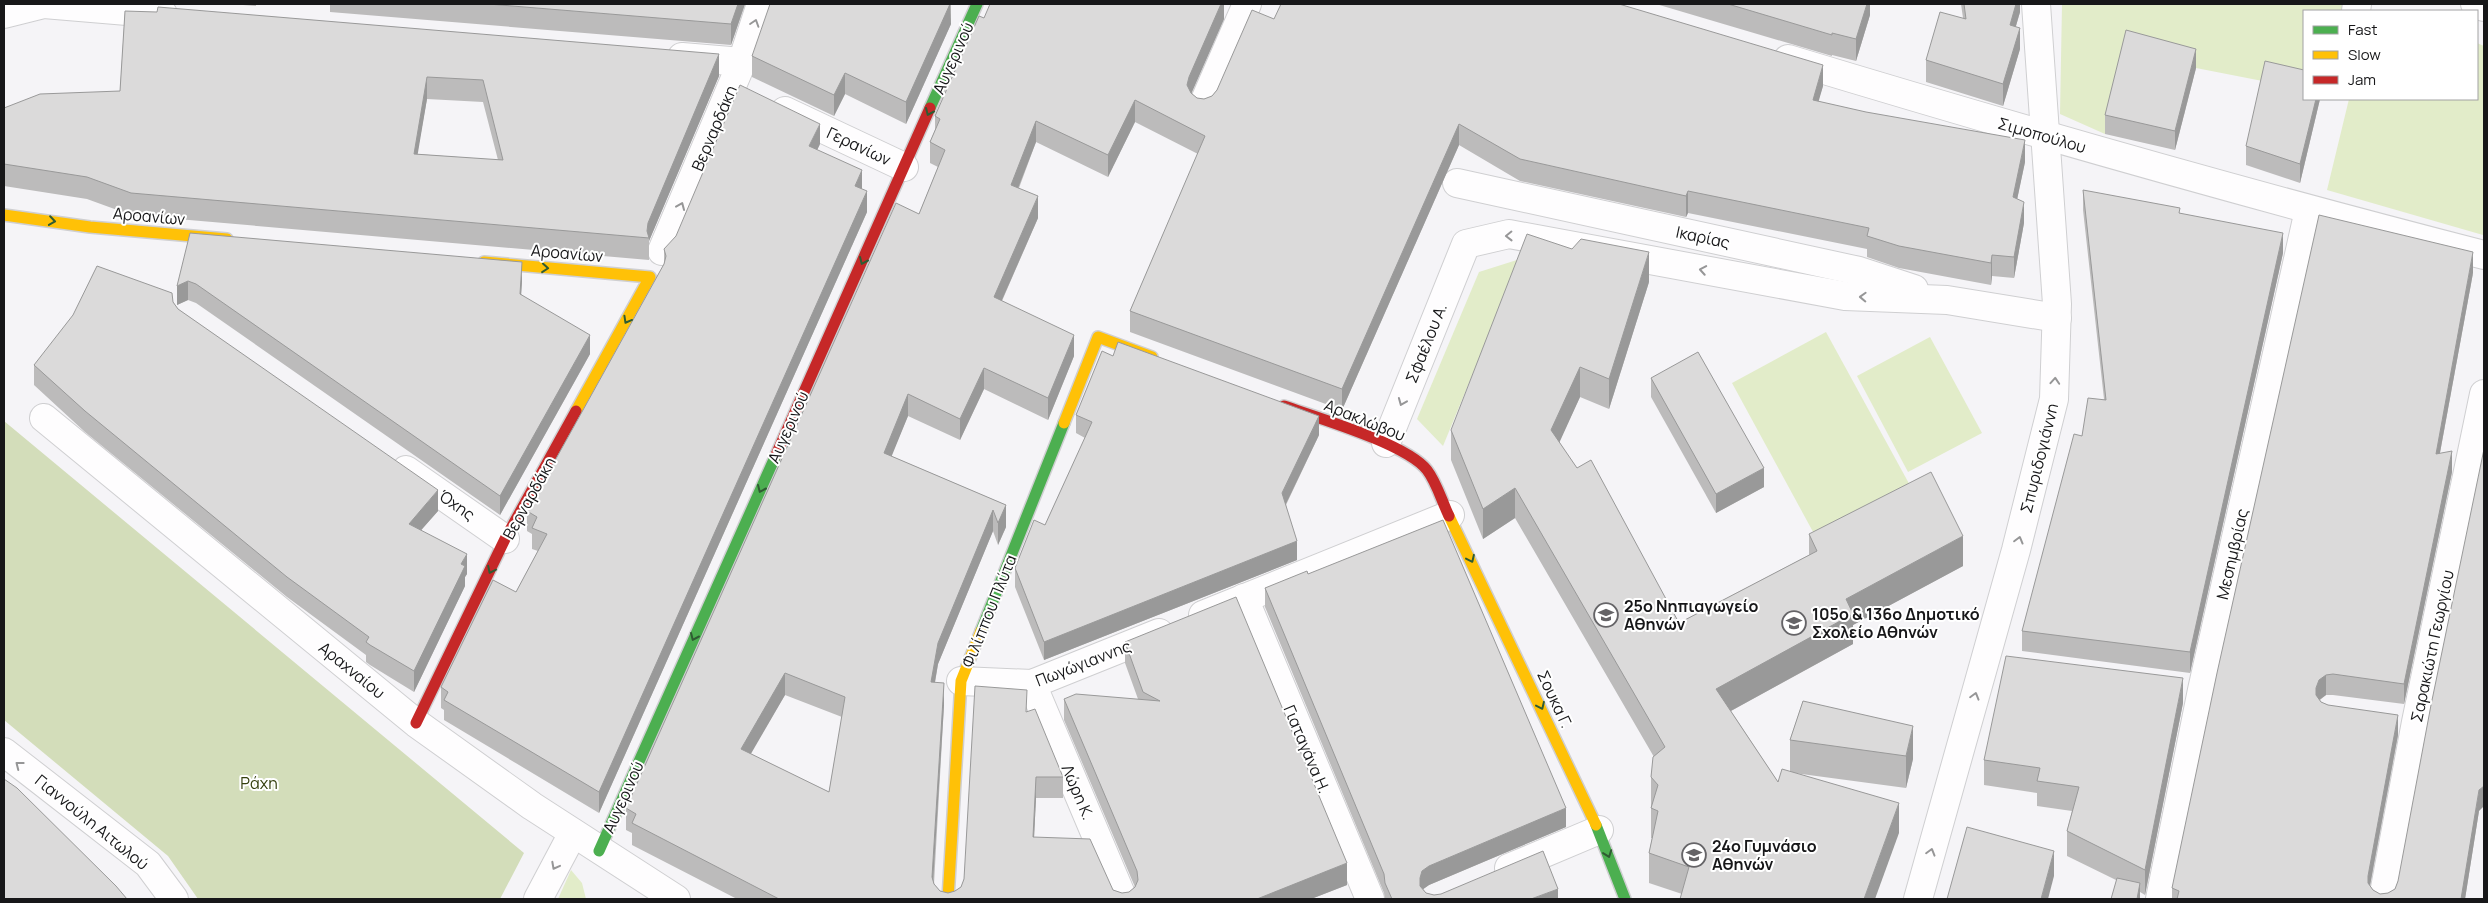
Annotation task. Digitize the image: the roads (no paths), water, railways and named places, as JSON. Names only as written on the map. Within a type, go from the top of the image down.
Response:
[{"type":"street","points":[[4,14],[44,4],[191,17]]},
{"type":"street","name":"Βερναρδάκη","points":[[662,251],[737,74],[761,4]]},
{"type":"street","name":"Αυγερινού","points":[[599,851],[977,4]]},
{"type":"street","points":[[1203,105],[1248,4]]},
{"type":"street","name":"Σπυριδογιάννη","points":[[1918,899],[2051,417],[2056,378],[2057,318],[2036,4]]},
{"type":"street","points":[[2475,4],[2484,7]]},
{"type":"street","name":"Σιμοπούλου","points":[[1763,52],[2046,137],[2309,210],[2484,255]]},
{"type":"street","name":"Γερανίων","points":[[654,55],[737,74],[762,100],[904,167]]},
{"type":"street","name":"Ικαρίας","points":[[1457,183],[1859,271],[1947,300]]},
{"type":"street","name":"Μεσημβρίας","points":[[2160,899],[2202,690],[2309,210]]},
{"type":"street","name":"Αροανίων","points":[[4,215],[90,227],[238,240]]},
{"type":"street","name":"Ικαρίας","points":[[1466,244],[1509,234],[1845,296],[1947,300],[2057,318]]},
{"type":"street","name":"Σφαέλου Α.","points":[[1386,442],[1466,244]]},
{"type":"street","name":"Αροανίων","points":[[474,261],[650,277]]},
{"type":"street","name":"Βερναρδάκη","points":[[416,723],[505,539],[650,277]]},
{"type":"street","name":"Φιλίππου Πλύτα","points":[[948,899],[961,682],[1098,338],[1161,361]]},
{"type":"street","name":"Σαρακιώτη Γεωργίου","points":[[2383,899],[2416,722],[2484,398]]},
{"type":"street","name":"Αρακλώβου","points":[[1270,401],[1386,442],[1407,455],[1427,470],[1450,515]]},
{"type":"street","name":"Αραχναίου","points":[[44,418],[416,723],[599,851],[676,899]]},
{"type":"street","name":"Όχης","points":[[383,453],[505,539]]},
{"type":"street","name":"Πωγώγιαννης","points":[[961,682],[1032,684],[1450,515]]},
{"type":"street","name":"Σουκα Γ.","points":[[1450,515],[1599,830],[1625,899]]},
{"type":"street","name":"Γιαταγάνα Η.","points":[[1244,598],[1370,899]]},
{"type":"street","points":[[1984,662],[2014,665]]},
{"type":"street","name":"Λώρη Κ.","points":[[1032,684],[1124,899]]},
{"type":"street","points":[[2172,686],[2202,690]]},
{"type":"street","points":[[2388,718],[2416,722]]},
{"type":"street","name":"Γιαννούλη Αιτωλού","points":[[4,752],[148,864],[174,899]]},
{"type":"street","points":[[1490,876],[1599,830]]},
{"type":"street","points":[[538,899],[572,832]]},
{"type":"place","name":"25ο Νηπιαγωγείο Αθηνών","points":[[1606,615]]},
{"type":"place","name":"105ο & 136ο Δημοτικό Σχολείο Αθηνών","points":[[1794,623]]},
{"type":"place","name":"24ο Γυμνάσιο Αθηνών","points":[[1694,855]]},
{"type":"park label","name":"Ράχη","points":[[259,783]]}]
